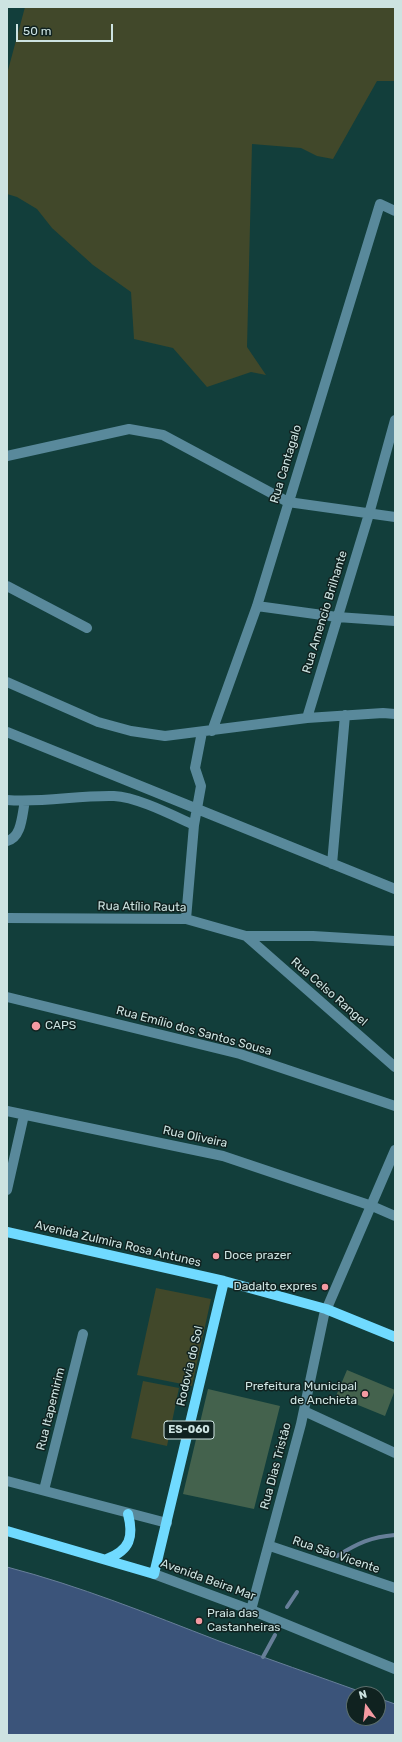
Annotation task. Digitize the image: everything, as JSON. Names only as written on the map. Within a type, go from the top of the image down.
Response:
[{"type":"main road","name":"Avenida Zulmira Rosa Antunes","points":[[7,1232],[223,1284]]},
{"type":"main road","name":"Avenida Zulmira Rosa Antunes","points":[[7,1238],[223,1284]]},
{"type":"main road","points":[[223,1284],[325,1312],[395,1337]]},
{"type":"main road","name":"Rodovia do Sol","points":[[154,1574],[223,1284]]},
{"type":"main road","points":[[325,1312],[395,1343]]},
{"type":"main road","points":[[107,1559],[118,1555],[126,1548],[132,1528],[128,1514]]},
{"type":"main road","name":"Avenida Beira Mar","points":[[7,1531],[107,1559],[154,1574]]},
{"type":"street","name":"Rua Cantagalo","points":[[186,919],[194,825],[201,786],[195,768],[207,731],[257,606],[380,204],[395,211]]},
{"type":"street","name":"Rua Amencio Brilhante","points":[[307,718],[369,514],[395,421]]},
{"type":"street","points":[[7,456],[129,429],[163,435],[288,502],[395,517]]},
{"type":"street","points":[[7,586],[87,628]]},
{"type":"street","points":[[257,606],[337,617],[395,621]]},
{"type":"street","points":[[7,682],[98,722],[131,731],[165,736],[307,718],[395,714]]},
{"type":"street","points":[[332,864],[345,716]]},
{"type":"street","points":[[7,732],[196,810],[395,889]]},
{"type":"street","points":[[7,800],[25,801],[115,796],[135,800],[194,825]]},
{"type":"street","points":[[7,841],[15,837],[18,831],[25,801]]},
{"type":"street","name":"Rua Atílio Rauta","points":[[7,918],[186,919],[246,936],[313,936],[395,941]]},
{"type":"street","name":"Rua Celso Rangel","points":[[246,936],[395,1067]]},
{"type":"street","name":"Rua Emílio dos Santos Sousa","points":[[7,997],[240,1054],[395,1106]]},
{"type":"street","name":"Rua Oliveira","points":[[7,1111],[223,1156],[372,1206],[395,1216]]},
{"type":"street","points":[[7,1190],[24,1114]]},
{"type":"street","name":"Rua Dias Tristão","points":[[251,1610],[270,1546],[304,1411],[325,1312],[395,1150]]},
{"type":"street","name":"Rua Itapemirim","points":[[44,1490],[83,1334]]},
{"type":"street","points":[[304,1411],[395,1453]]},
{"type":"street","points":[[7,1481],[128,1514],[167,1522]]},
{"type":"street","name":"Rua São Vicente","points":[[270,1546],[395,1588]]},
{"type":"street","name":"Avenida Beira Mar","points":[[154,1574],[251,1610],[395,1669]]},
{"type":"green space","points":[[25,7],[395,7],[395,81],[377,81],[333,159],[317,156],[301,148],[252,144],[247,347],[266,375],[251,372],[207,387],[173,348],[134,339],[131,292],[93,265],[52,228],[37,209],[17,197],[7,194],[7,74]]},
{"type":"green space","points":[[156,1288],[211,1299],[192,1386],[137,1375]]},
{"type":"green space","points":[[143,1381],[179,1388],[167,1446],[131,1438]]},
{"type":"water","points":[[7,1567],[88,1592],[346,1686],[346,1726],[386,1726],[386,1701],[395,1704],[395,1735],[7,1735]]},
{"type":"building","name":"Prefeitura Municipal de Anchieta","points":[[347,1370],[395,1390],[385,1416],[336,1396]]},
{"type":"building","points":[[208,1389],[280,1406],[254,1509],[183,1494]]},
{"type":"waterway","points":[[337,1556],[365,1541],[395,1535]]},
{"type":"waterway","points":[[287,1607],[297,1592]]},
{"type":"waterway","points":[[263,1657],[275,1635]]},
{"type":"place","name":"CAPS","points":[[36,1026]]},
{"type":"place","name":"Doce prazer","points":[[216,1256]]},
{"type":"place","name":"Dadalto expres","points":[[325,1287]]},
{"type":"place","name":"Prefeitura Municipal de Anchieta","points":[[365,1394]]},
{"type":"place","name":"Praia das Castanheiras","points":[[199,1621]]}]
